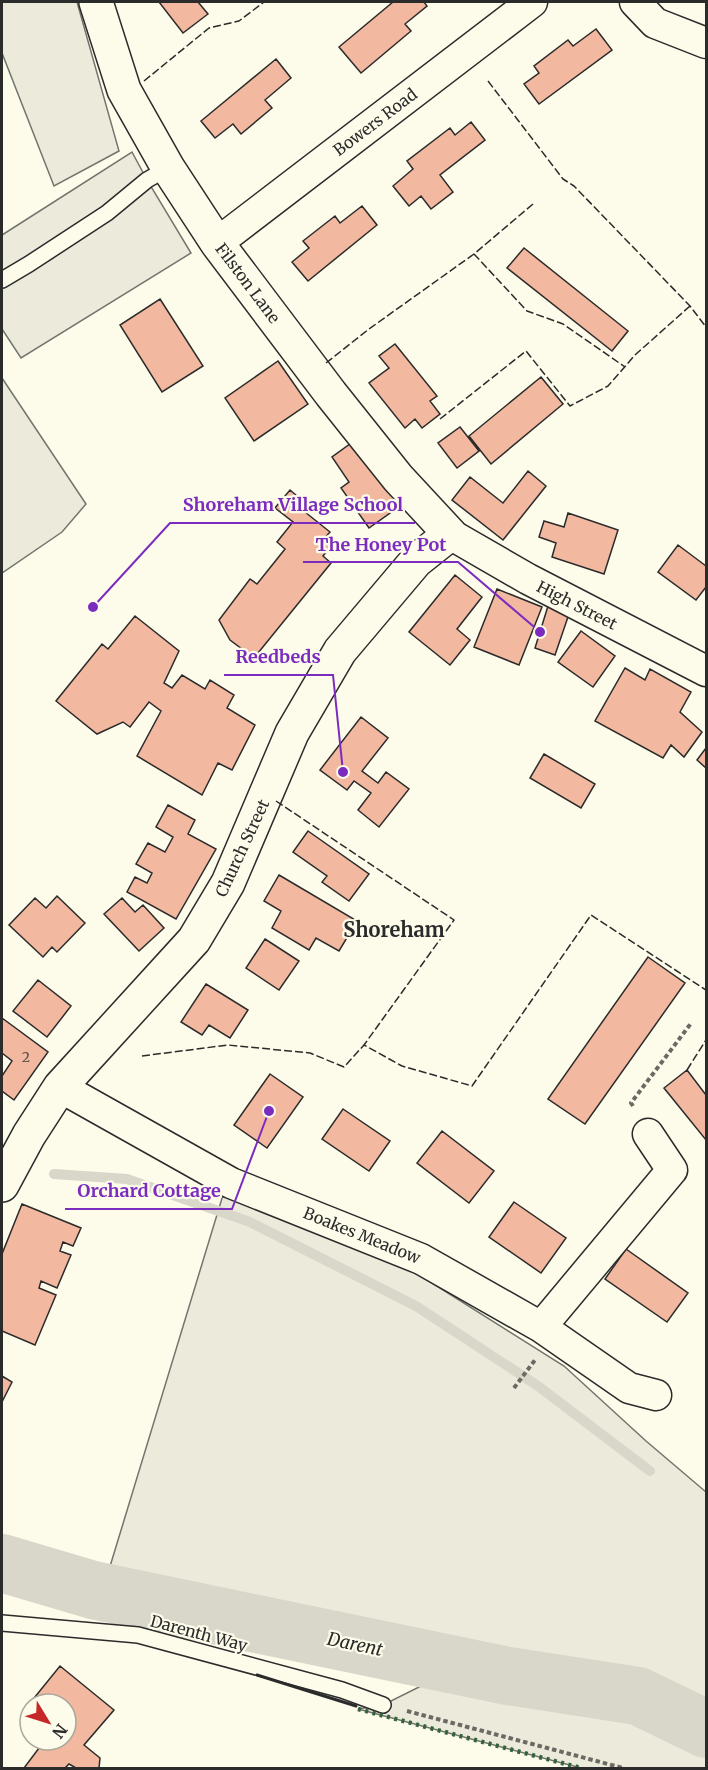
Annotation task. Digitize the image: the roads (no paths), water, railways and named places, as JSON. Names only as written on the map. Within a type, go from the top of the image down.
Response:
[{"type":"street","name":"Filston Lane","points":[[96,2],[124,90],[168,168],[217,243],[331,394],[398,478],[450,534]]},
{"type":"street","name":"Bowers Road","points":[[217,243],[532,2]]},
{"type":"street","points":[[635,2],[655,23],[706,42]]},
{"type":"street","name":"High Street","points":[[450,534],[528,579],[706,670]]},
{"type":"street","name":"Church Street","points":[[2,1185],[29,1135],[60,1087],[194,940],[228,883],[292,732],[340,651],[416,561],[450,534]]},
{"type":"street","name":"Boakes Meadow","points":[[60,1087],[231,1183],[421,1259],[541,1327],[630,1388],[656,1395]]},
{"type":"street","points":[[541,1327],[672,1170],[648,1134]]},
{"type":"lane","points":[[2,280],[107,213],[147,180],[168,168]]},
{"type":"lane","name":"Darenth Way","points":[[2,1623],[138,1635],[342,1690],[383,1705]]},
{"type":"waterway","points":[[54,1174],[127,1179],[250,1222],[416,1306],[538,1386],[650,1471]]},
{"type":"waterway","name":"Darent","points":[[2,1563],[93,1590],[508,1676],[638,1696],[706,1729]]},
{"type":"place","name":"Shoreham Village School","points":[[93,607]]},
{"type":"place","name":"The Honey Pot","points":[[540,632]]},
{"type":"place","name":"Reedbeds","points":[[343,772]]},
{"type":"place","name":"Orchard Cottage","points":[[269,1111]]},
{"type":"district","name":"Shoreham","points":[[394,929]]}]
